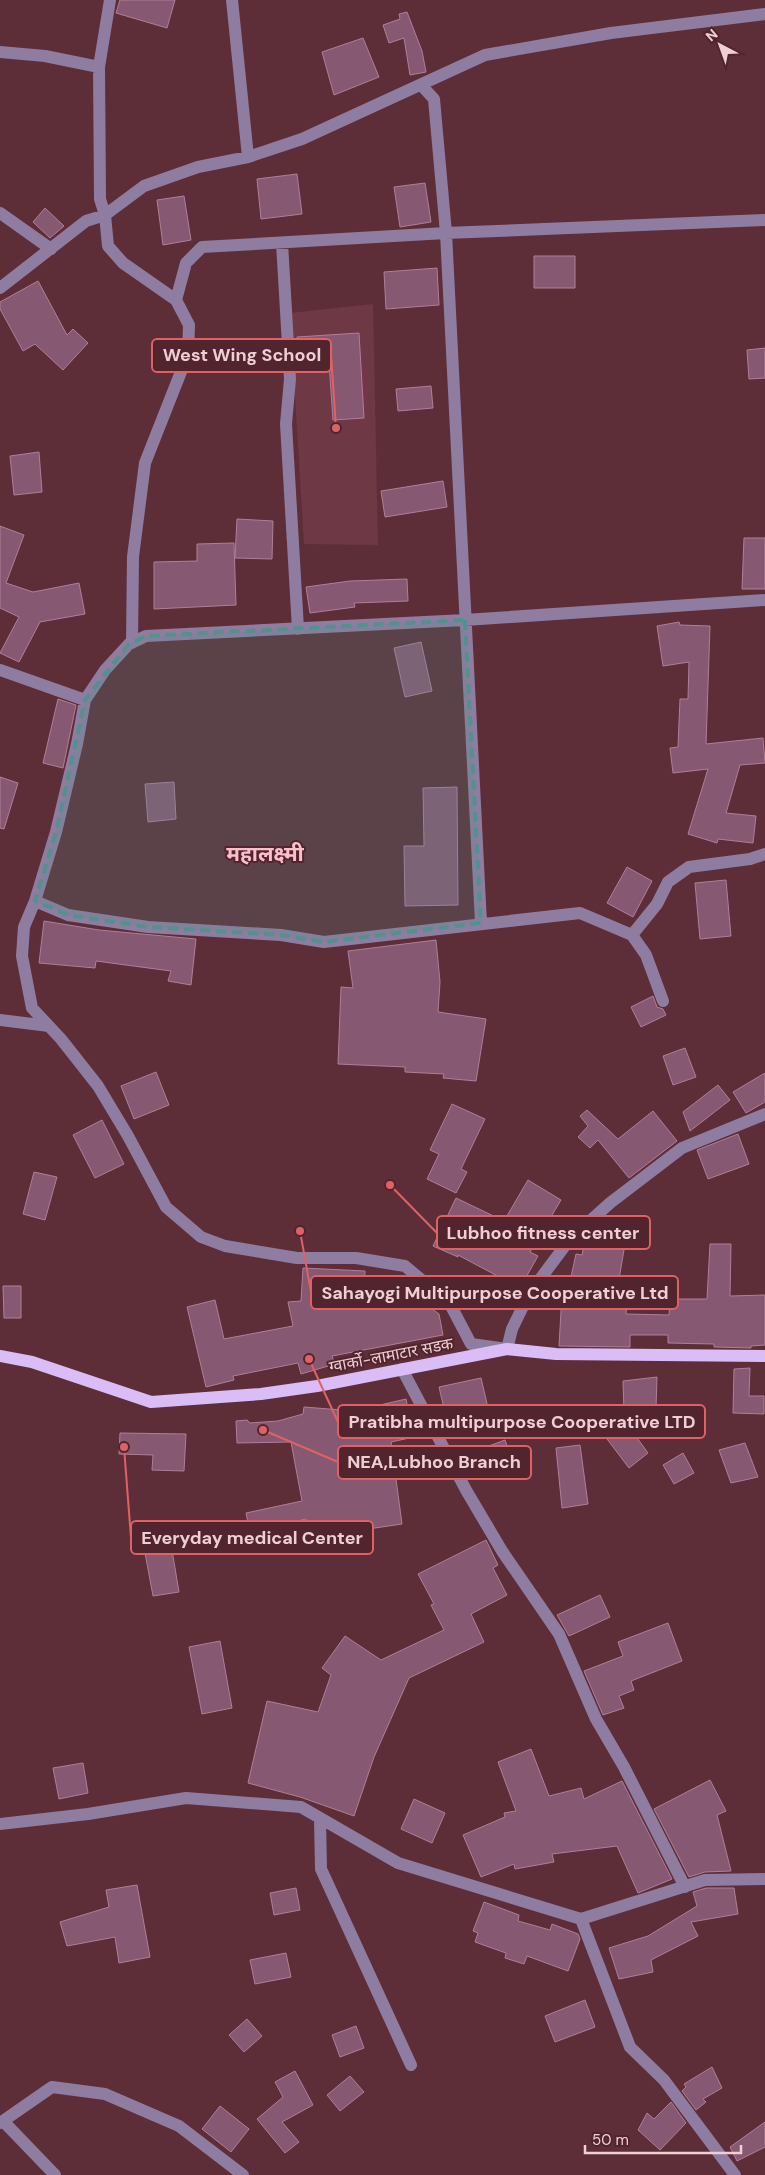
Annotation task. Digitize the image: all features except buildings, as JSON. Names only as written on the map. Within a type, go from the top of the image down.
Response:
[{"type":"main road","name":"ग्वार्को-लामाटार सडक","points":[[0,1356],[32,1362],[151,1402],[261,1394],[507,1349],[556,1354],[765,1356]]},
{"type":"street","points":[[110,0],[99,67],[100,199],[105,215],[108,246],[123,263],[176,300],[189,325],[188,354],[145,463],[133,557],[132,642]]},
{"type":"street","points":[[232,0],[248,157]]},
{"type":"street","points":[[0,288],[86,221],[105,215],[144,186],[198,167],[248,157],[302,139],[422,86],[485,55],[611,33],[765,14]]},
{"type":"street","points":[[0,52],[46,56],[99,67]]},
{"type":"street","points":[[422,86],[434,99],[446,233],[481,923]]},
{"type":"street","points":[[0,213],[51,249]]},
{"type":"street","points":[[176,300],[186,262],[202,248],[446,233],[765,220]]},
{"type":"street","points":[[282,243],[290,379],[286,424],[298,629]]},
{"type":"street","points":[[765,600],[465,620],[146,636],[132,642],[105,670],[85,700],[77,744],[56,832],[35,901],[24,927],[22,956],[32,1008],[98,1086],[128,1136],[166,1207],[201,1237],[225,1246],[297,1258],[356,1258],[405,1266],[450,1304],[471,1344],[507,1349],[512,1329],[530,1294],[570,1239],[610,1203],[682,1148],[765,1114]]},
{"type":"street","points":[[0,670],[85,700]]},
{"type":"street","points":[[632,935],[657,904],[668,882],[690,867],[750,859],[765,854]]},
{"type":"street","points":[[35,901],[68,915],[139,926],[281,935],[324,942],[580,912],[632,935],[646,955],[663,1000]]},
{"type":"street","points":[[0,1020],[49,1026]]},
{"type":"street","points":[[402,1369],[466,1490],[502,1552],[559,1634],[596,1719],[624,1767],[685,1886]]},
{"type":"street","points":[[0,1824],[88,1814],[186,1798],[301,1807],[398,1864],[581,1919],[705,1880],[765,1879]]},
{"type":"street","points":[[320,1818],[320,1869],[411,2065]]},
{"type":"street","points":[[581,1919],[630,2047],[664,2080],[735,2175]]},
{"type":"street","points":[[55,2175],[2,2122],[52,2088],[105,2094],[178,2126],[243,2175]]},
{"type":"highlighted area","points":[[465,620],[481,923],[324,942],[281,935],[148,927],[68,915],[35,901],[56,832],[85,700],[129,644],[146,636]]},
{"type":"shaded area","points":[[373,304],[378,545],[304,544],[290,313]]},
{"type":"place","name":"West Wing School","points":[[336,428]]},
{"type":"place","name":"Lubhoo fitness center","points":[[390,1185]]},
{"type":"place","name":"Sahayogi Multipurpose Cooperative Ltd","points":[[300,1231]]},
{"type":"place","name":"Pratibha multipurpose Cooperative LTD","points":[[309,1359]]},
{"type":"place","name":"NEA,Lubhoo Branch","points":[[263,1430]]},
{"type":"place","name":"Everyday medical Center","points":[[124,1447]]},
{"type":"district","name":"महालक्ष्मी","points":[[265,854]]}]
